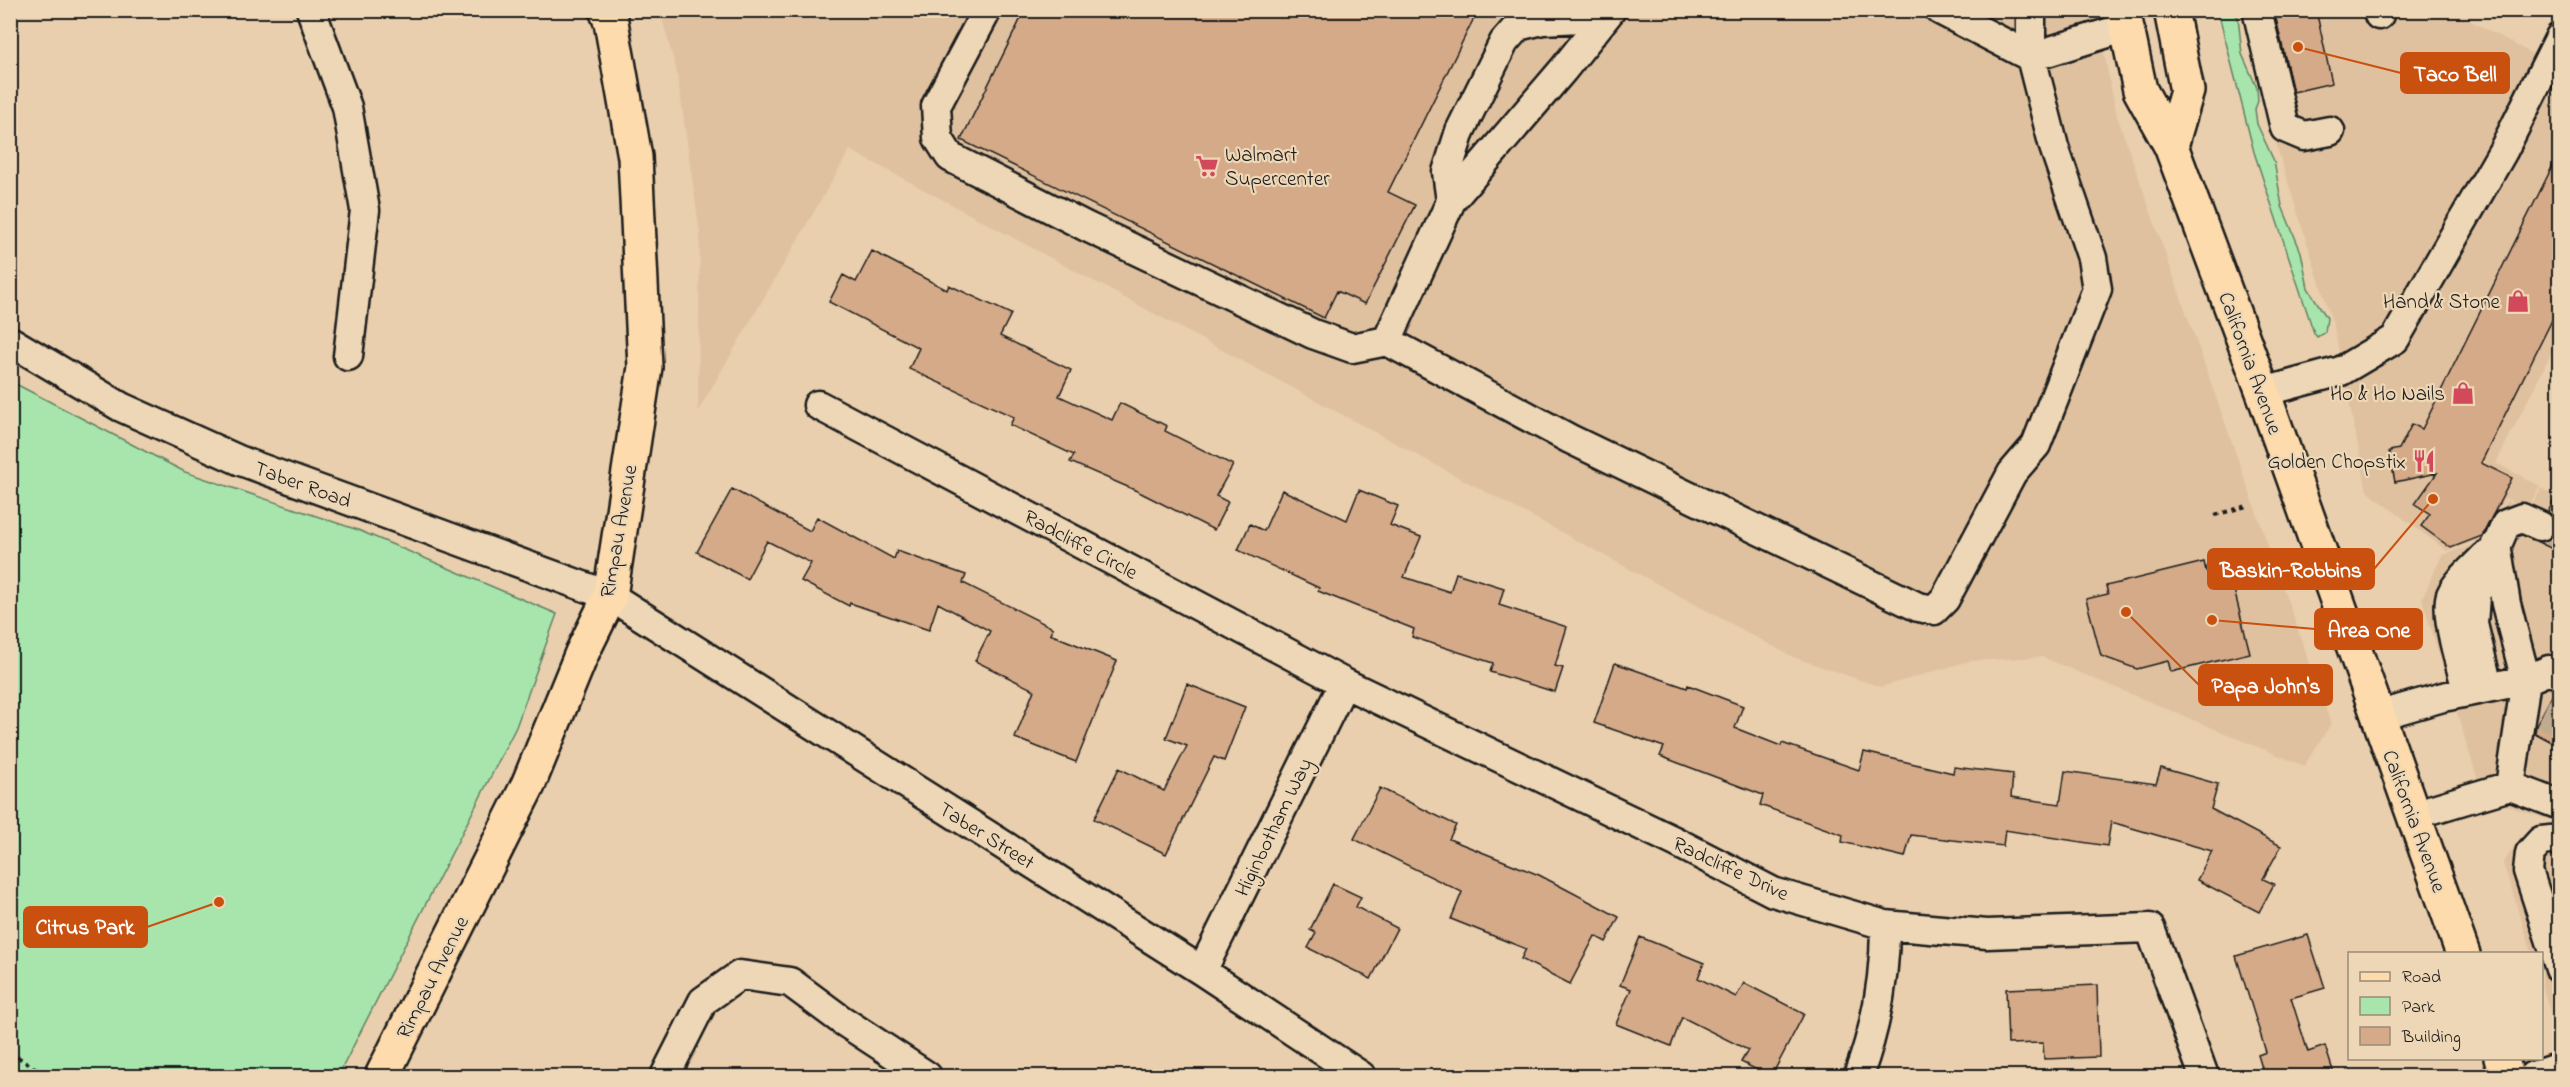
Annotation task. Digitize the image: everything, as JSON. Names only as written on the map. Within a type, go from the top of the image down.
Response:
[{"type":"main road","name":"Rimpau Avenue","points":[[382,1077],[528,785],[582,653],[610,596],[645,367],[635,157],[611,22],[606,10]]},
{"type":"main road","points":[[2170,10],[2187,92],[2171,147]]},
{"type":"main road","name":"California Avenue","points":[[2125,19],[2140,90],[2171,147],[2263,392],[2462,952]]},
{"type":"main road","points":[[2501,1060],[2507,1077]]},
{"type":"street","points":[[311,10],[346,107],[365,210],[348,356]]},
{"type":"street","points":[[987,10],[936,106],[939,138],[950,157],[1087,227],[1313,333],[1352,348],[1387,341],[1591,450],[1918,608],[1934,610],[1945,599],[2012,473],[2036,445],[2097,290],[2092,258],[2054,147],[2031,57],[2031,10]]},
{"type":"street","points":[[1451,201],[1447,172],[1460,131],[1504,42],[1518,26],[1543,20],[1579,18],[1604,10]]},
{"type":"street","points":[[1387,341],[1451,201],[1611,10]]},
{"type":"street","points":[[1940,10],[2031,57],[2125,19]]},
{"type":"street","points":[[2257,10],[2285,128],[2304,136],[2330,131]]},
{"type":"street","points":[[2263,392],[2341,371],[2395,339],[2503,151],[2559,37]]},
{"type":"street","name":"Taber Road","points":[[10,341],[121,407],[241,460],[610,596]]},
{"type":"street","name":"Radcliffe Circle","points":[[818,405],[1344,683]]},
{"type":"street","points":[[2521,691],[2473,624],[2475,596],[2506,524],[2522,518],[2540,526]]},
{"type":"street","points":[[2496,544],[2521,691],[2510,786]]},
{"type":"street","name":"Taber Street","points":[[610,596],[1202,971],[1361,1077]]},
{"type":"street","name":"Radcliffe Drive","points":[[1344,683],[1663,836],[1773,892],[1885,925],[1987,934],[2150,928],[2204,1077]]},
{"type":"street","name":"Higinbotham Way","points":[[1202,971],[1344,683]]},
{"type":"street","points":[[2377,716],[2521,691]]},
{"type":"street","points":[[2413,815],[2510,786],[2559,805]]},
{"type":"street","points":[[2559,839],[2541,841],[2530,853],[2528,871],[2559,969]]},
{"type":"street","points":[[1858,1077],[1867,1052],[1881,990],[1885,962],[1885,925]]},
{"type":"street","points":[[665,1077],[703,1001],[740,975],[790,982],[840,1019],[927,1077]]},
{"type":"street","points":[[2533,1077],[2559,1067]]},
{"type":"path","points":[[2215,515],[2247,506]]},
{"type":"path","points":[[10,1052],[47,1077]]},
{"type":"shaded area","points":[[660,11],[2095,11],[2117,116],[2331,724],[2304,766],[2042,657],[1969,661],[1881,687],[1793,657],[850,150],[698,411],[700,233],[677,72]]},
{"type":"shaded area","points":[[2245,11],[2452,11],[2559,68],[2559,338],[2496,463],[2540,486],[2528,509],[2505,498],[2483,539],[2447,551],[2367,491],[2335,331],[2279,154]]},
{"type":"shaded area","points":[[2542,488],[2559,498],[2559,823],[2505,805],[2487,810],[2422,599],[2442,555],[2484,541],[2506,500],[2528,511]]},
{"type":"shaded area","points":[[2547,823],[2559,827],[2559,1041],[2543,988],[2543,952],[2532,952],[2503,863],[2520,838]]},
{"type":"green space","points":[[2218,11],[2230,11],[2238,17],[2242,54],[2257,88],[2258,101],[2255,109],[2257,124],[2274,161],[2282,206],[2301,252],[2308,288],[2327,318],[2325,332],[2317,337],[2254,152]]},
{"type":"green space","points":[[10,381],[185,472],[358,530],[557,614],[516,727],[338,1076],[11,1076]]},
{"type":"building","name":"Walmart Supercenter","points":[[1025,10],[1478,10],[1388,192],[1415,205],[1365,304],[1337,291],[1324,318],[961,140]]},
{"type":"building","points":[[2274,10],[2316,10],[2332,83],[2293,92]]},
{"type":"building","points":[[2559,153],[2559,306],[2481,463],[2512,478],[2482,536],[2451,548],[2421,526],[2430,514],[2415,504],[2437,473],[2395,482],[2389,451],[2399,449],[2412,424],[2422,429]]},
{"type":"building","points":[[872,251],[947,290],[949,285],[1011,314],[1000,336],[1071,370],[1059,396],[1112,420],[1120,403],[1167,426],[1165,431],[1233,465],[1216,496],[1228,502],[1214,530],[1137,491],[1070,462],[1074,455],[1010,425],[1014,417],[909,369],[919,348],[829,302],[843,275],[856,282]]},
{"type":"building","points":[[732,489],[810,531],[817,517],[894,559],[897,551],[966,575],[963,583],[1053,628],[1050,634],[1117,661],[1076,762],[1015,738],[1034,690],[975,661],[990,631],[938,603],[929,630],[850,603],[849,606],[801,581],[811,563],[767,541],[747,579],[697,552]]},
{"type":"building","points":[[2559,489],[2559,552],[2538,542],[2549,540],[2555,532],[2554,517],[2548,512]]},
{"type":"building","points":[[1282,490],[1347,520],[1359,490],[1398,506],[1390,525],[1421,537],[1404,577],[1450,592],[1456,573],[1504,588],[1499,605],[1567,627],[1555,666],[1563,668],[1555,692],[1490,672],[1493,663],[1412,637],[1414,629],[1318,591],[1319,588],[1238,550],[1250,524],[1264,531]]},
{"type":"building","points":[[2204,562],[2206,571],[2228,566],[2250,653],[2171,672],[2168,661],[2137,669],[2101,656],[2086,599],[2108,594],[2106,586]]},
{"type":"building","points":[[1615,663],[1687,688],[1688,685],[1743,706],[1735,728],[1781,746],[1782,743],[1859,770],[1864,752],[1953,773],[1954,767],[2013,774],[2011,797],[2060,804],[2065,771],[2156,784],[2161,768],[2218,784],[2211,809],[2281,846],[2263,879],[2274,884],[2259,912],[2197,880],[2212,851],[2111,822],[2107,846],[2005,830],[2003,846],[1911,835],[1905,857],[1842,842],[1843,835],[1760,805],[1763,795],[1660,756],[1664,747],[1594,723]]},
{"type":"building","points":[[1187,684],[1245,707],[1224,761],[1214,757],[1166,854],[1094,819],[1119,768],[1164,791],[1187,746],[1166,738]]},
{"type":"building","points":[[2555,690],[2559,691],[2559,746],[2535,733],[2536,726]]},
{"type":"building","points":[[1380,788],[1456,825],[1449,839],[1539,875],[1619,917],[1606,942],[1595,936],[1570,984],[1521,959],[1526,949],[1451,919],[1462,892],[1354,839]]},
{"type":"building","points":[[1333,884],[1361,897],[1356,907],[1397,928],[1371,979],[1308,948],[1316,933],[1310,930]]},
{"type":"building","points":[[2308,935],[2325,988],[2291,998],[2308,1052],[2325,1046],[2335,1077],[2249,1077],[2249,1073],[2262,1068],[2258,1055],[2266,1052],[2236,956]]},
{"type":"building","points":[[1640,937],[1704,963],[1698,978],[1736,997],[1744,983],[1804,1014],[1771,1077],[1741,1062],[1748,1050],[1682,1017],[1671,1046],[1616,1024],[1631,989],[1620,985]]},
{"type":"building","points":[[2097,985],[2099,1057],[2044,1059],[2043,1043],[2008,1044],[2006,989]]},
{"type":"tunnel","points":[[2540,526],[2560,536]]},
{"type":"tunnel","points":[[2554,692],[2560,695]]},
{"type":"tunnel","points":[[2543,713],[2560,721]]},
{"type":"place","name":"Taco Bell","points":[[2298,47]]},
{"type":"place","name":"Walmart Supercenter","points":[[1207,166]]},
{"type":"place","name":"Hand & Stone","points":[[2518,301]]},
{"type":"place","name":"Ho & Ho Nails","points":[[2463,393]]},
{"type":"place","name":"Golden Chopstix","points":[[2424,461]]},
{"type":"place","name":"Baskin-Robbins","points":[[2433,499]]},
{"type":"place","name":"Papa John's","points":[[2126,612]]},
{"type":"place","name":"Area One","points":[[2212,620]]},
{"type":"place","name":"Citrus Park","points":[[219,902]]}]
